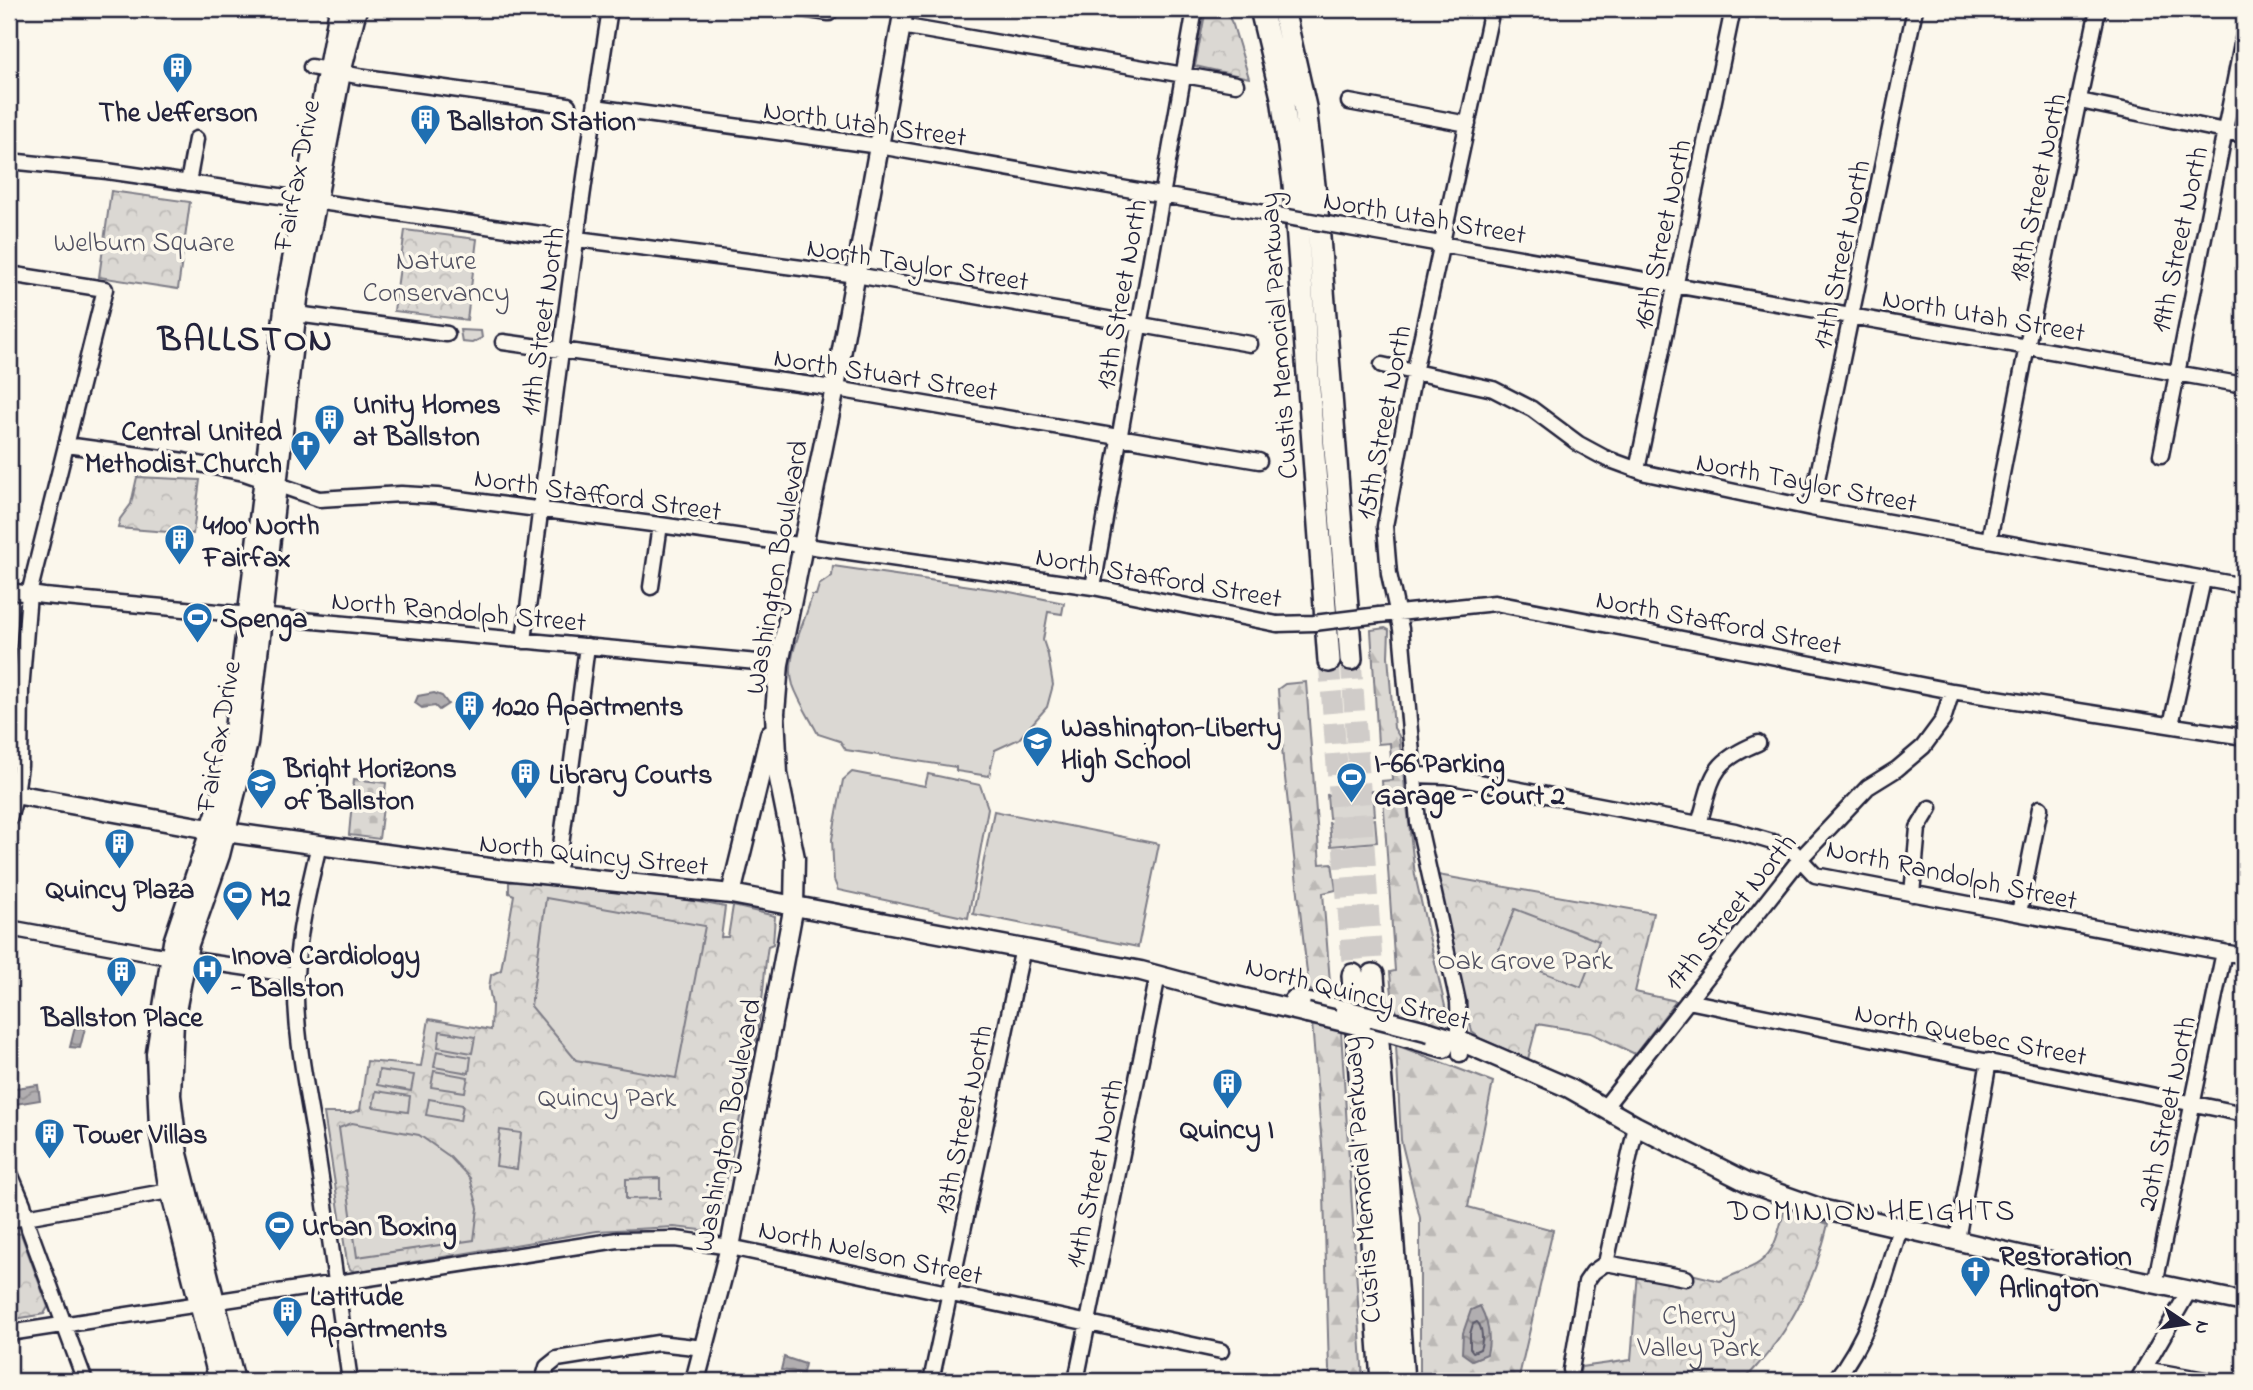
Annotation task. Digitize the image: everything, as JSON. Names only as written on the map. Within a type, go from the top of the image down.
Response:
[{"type":"highway","points":[[1249,9],[1265,61],[1294,184]]},
{"type":"highway","name":"Custis Memorial Parkway","points":[[1261,9],[1282,97],[1294,184],[1340,660],[1324,296],[1316,198],[1305,107],[1283,9]]},
{"type":"highway","points":[[1299,9],[1324,191],[1324,296]]},
{"type":"highway","name":"Custis Memorial Parkway","points":[[1382,1381],[1363,975],[1403,1381]]},
{"type":"main road","name":"Fairfax Drive","points":[[219,1381],[206,1302],[177,1189],[171,1061],[177,958],[212,878],[219,804],[255,615],[290,313],[309,200],[326,70],[339,9]]},
{"type":"main road","name":"Fairfax Drive","points":[[326,70],[356,9]]},
{"type":"main road","name":"Washington Boulevard","points":[[695,1381],[730,1247],[794,905],[795,858],[778,774],[775,713],[779,664],[835,388],[902,17]]},
{"type":"main road","points":[[732,894],[775,713]]},
{"type":"main road","name":"North Quincy Street","points":[[13,794],[319,845],[557,876],[732,894],[1164,976],[1223,993],[1306,1008],[1345,1010],[1460,1047],[1569,1088],[1636,1126],[1749,1183],[1825,1210],[2244,1303]]},
{"type":"main road","name":"Fairfax Drive","points":[[206,1302],[235,1381]]},
{"type":"street","name":"11th Street North","points":[[524,640],[561,351],[610,9]]},
{"type":"street","points":[[802,9],[829,13]]},
{"type":"street","name":"13th Street North","points":[[1093,587],[1195,9]]},
{"type":"street","name":"15th Street North","points":[[1460,1047],[1458,1002],[1418,822],[1398,614],[1389,574],[1385,526],[1492,9]]},
{"type":"street","name":"16th Street North","points":[[1637,470],[1733,9]]},
{"type":"street","name":"17th Street North","points":[[1811,508],[1915,9]]},
{"type":"street","name":"18th Street North","points":[[1989,540],[2098,9]]},
{"type":"street","points":[[902,17],[1236,83]]},
{"type":"street","name":"19th Street North","points":[[2161,455],[2244,34]]},
{"type":"street","points":[[326,70],[568,105]]},
{"type":"street","points":[[2080,101],[2244,135]]},
{"type":"street","points":[[1349,102],[1468,124]]},
{"type":"street","name":"North Utah Street","points":[[596,107],[879,146],[2244,385]]},
{"type":"street","points":[[188,183],[196,138]]},
{"type":"street","points":[[10,160],[548,235]]},
{"type":"street","name":"North Taylor Street","points":[[577,239],[856,275],[1250,344]]},
{"type":"street","points":[[9,274],[104,289],[29,594],[21,691],[20,766],[9,819]]},
{"type":"street","points":[[290,313],[447,334]]},
{"type":"street","name":"North Stuart Street","points":[[503,342],[835,388],[1259,461]]},
{"type":"street","name":"North Taylor Street","points":[[1382,365],[1493,389],[1532,409],[1587,449],[1637,470],[1811,508],[2244,586]]},
{"type":"street","name":"North Stafford Street","points":[[66,445],[184,461],[244,473],[319,499],[419,495],[660,525],[1093,587],[1277,624],[1314,623],[1495,603],[1952,691],[2244,737]]},
{"type":"street","points":[[651,587],[660,525]]},
{"type":"street","points":[[2171,725],[2203,580]]},
{"type":"street","name":"North Randolph Street","points":[[9,591],[779,664]]},
{"type":"street","points":[[557,876],[587,646]]},
{"type":"street","name":"17th Street North","points":[[1604,1108],[1800,859],[1868,787],[1898,769],[1923,747],[1943,720],[1952,691]]},
{"type":"street","points":[[1699,824],[1715,771],[1734,753],[1758,743]]},
{"type":"street","name":"North Randolph Street","points":[[1413,775],[1447,776],[1735,831],[1789,847],[1815,876],[2244,956]]},
{"type":"street","points":[[1912,894],[1918,828],[1930,808]]},
{"type":"street","points":[[2019,913],[2040,808]]},
{"type":"street","points":[[319,845],[304,914],[296,975],[305,1076],[350,1381]]},
{"type":"street","points":[[9,928],[177,958],[296,975]]},
{"type":"street","name":"13th Street North","points":[[931,1381],[1023,948]]},
{"type":"street","name":"20th Street North","points":[[2155,1284],[2224,952]]},
{"type":"street","name":"14th Street North","points":[[1076,1381],[1164,976]]},
{"type":"street","name":"North Quebec Street","points":[[1688,1001],[2244,1114]]},
{"type":"street","points":[[1957,1240],[1989,1062]]},
{"type":"street","points":[[1606,1263],[1636,1126]]},
{"type":"street","points":[[9,1171],[85,1381]]},
{"type":"street","points":[[9,1220],[177,1189]]},
{"type":"street","points":[[1838,1380],[1876,1306],[1900,1228]]},
{"type":"street","name":"North Nelson Street","points":[[9,1333],[618,1240],[676,1239],[730,1247],[1221,1352]]},
{"type":"street","points":[[1571,1370],[1586,1282],[1592,1272],[1606,1263],[1686,1278]]},
{"type":"street","points":[[2189,1291],[2140,1375],[2211,1381]]},
{"type":"street","points":[[543,1381],[547,1367],[557,1359],[658,1343],[704,1348]]},
{"type":"green space","points":[[1206,9],[1225,9],[1233,25],[1249,78],[1195,66]]},
{"type":"green space","name":"Welburn Square","points":[[111,191],[190,202],[178,289],[99,277]]},
{"type":"green space","name":"Nature Conservancy","points":[[405,230],[477,239],[467,320],[394,311]]},
{"type":"green space","points":[[460,330],[481,331],[482,338],[472,343],[462,342]]},
{"type":"green space","points":[[137,477],[200,480],[193,534],[118,528],[120,519],[131,504]]},
{"type":"green space","points":[[833,566],[1005,591],[1064,603],[1062,614],[1048,612],[1043,640],[1053,685],[1047,707],[1019,739],[995,750],[989,776],[956,771],[956,767],[846,750],[840,741],[818,734],[793,685],[791,663],[812,595],[816,595],[819,585],[832,576]]},
{"type":"green space","points":[[1371,630],[1389,630],[1388,656],[1394,728],[1399,736],[1415,875],[1448,1020],[1440,1027],[1399,1014],[1393,1000],[1390,972],[1395,971],[1382,781],[1392,780],[1390,743],[1378,744]]},
{"type":"green space","points":[[1306,682],[1320,864],[1332,863],[1336,890],[1323,893],[1331,995],[1309,990],[1283,760],[1278,689],[1285,684]]},
{"type":"green space","points":[[852,772],[925,786],[928,774],[980,785],[988,808],[968,918],[838,890],[834,880],[832,839],[843,780]]},
{"type":"green space","points":[[354,779],[386,783],[379,839],[349,835]]},
{"type":"green space","name":"I-66 Parking Garage - Court 2","points":[[1373,791],[1375,815],[1329,818],[1327,795]]},
{"type":"green space","points":[[994,811],[1159,844],[1138,947],[973,914]]},
{"type":"green space","points":[[1375,819],[1377,842],[1331,846],[1329,823]]},
{"type":"green space","name":"Oak Grove Park","points":[[1438,875],[1653,913],[1635,992],[1676,1001],[1635,1054],[1591,1033],[1537,1024],[1528,1059],[1481,1039],[1472,1032]]},
{"type":"green space","name":"Quincy Park","points":[[509,882],[674,898],[725,907],[721,937],[728,937],[733,906],[775,916],[773,944],[768,946],[756,1041],[717,1225],[710,1231],[674,1227],[597,1231],[355,1272],[347,1262],[324,1113],[350,1113],[360,1110],[367,1061],[421,1066],[429,1019],[491,1030],[491,975],[501,970],[514,895],[509,893]]},
{"type":"green space","points":[[546,898],[705,926],[676,1078],[576,1060],[531,1006]]},
{"type":"green space","points":[[1515,909],[1599,941],[1581,987],[1497,954]]},
{"type":"green space","points":[[1312,1023],[1341,1031],[1363,1381],[1338,1381],[1329,1370],[1323,1158]]},
{"type":"green space","points":[[440,1031],[475,1037],[472,1053],[438,1047]]},
{"type":"green space","points":[[1396,1045],[1493,1082],[1468,1207],[1553,1230],[1518,1381],[1420,1381],[1420,1218],[1401,1140]]},
{"type":"green space","points":[[437,1051],[471,1057],[469,1073],[434,1067]]},
{"type":"green space","points":[[379,1070],[414,1075],[411,1091],[377,1085]]},
{"type":"green space","points":[[434,1071],[468,1077],[465,1092],[431,1087]]},
{"type":"green space","points":[[376,1091],[410,1096],[408,1112],[373,1107]]},
{"type":"green space","points":[[429,1099],[463,1105],[460,1121],[426,1115]]},
{"type":"green space","points":[[352,1123],[419,1135],[449,1156],[470,1178],[478,1208],[474,1240],[357,1257],[339,1128]]},
{"type":"green space","points":[[500,1130],[521,1133],[517,1169],[496,1166]]},
{"type":"green space","points":[[660,1178],[660,1198],[626,1199],[626,1179]]},
{"type":"green space","name":"Cherry Valley Park","points":[[1785,1208],[1828,1224],[1812,1275],[1798,1307],[1780,1338],[1744,1381],[1578,1381],[1581,1367],[1631,1360],[1638,1272],[1691,1274],[1720,1281],[1752,1267],[1766,1257],[1777,1238]]},
{"type":"green space","points":[[9,1232],[21,1234],[48,1307],[44,1314],[9,1320]]},
{"type":"water","points":[[434,693],[442,696],[448,704],[439,710],[435,706],[422,708],[415,703],[418,696]]},
{"type":"water","points":[[75,1027],[85,1028],[80,1048],[70,1047]]},
{"type":"water","points":[[9,1081],[16,1088],[38,1085],[40,1100],[9,1105]]},
{"type":"water","points":[[1480,1306],[1489,1342],[1487,1354],[1472,1360],[1462,1353],[1463,1333],[1471,1310]]},
{"type":"water","points":[[784,1357],[805,1364],[803,1373],[781,1370]]},
{"type":"tunnel","points":[[1351,659],[1373,975]]},
{"type":"tunnel","points":[[1329,661],[1353,975]]},
{"type":"place","name":"The Jefferson","points":[[178,94]]},
{"type":"place","name":"Ballston Station","points":[[425,147]]},
{"type":"place","name":"Unity Homes at Ballston","points":[[330,446]]},
{"type":"place","name":"Central United Methodist Church","points":[[305,473]]},
{"type":"place","name":"4100 North Fairfax","points":[[180,567]]},
{"type":"place","name":"Spenga","points":[[197,644]]},
{"type":"place","name":"1020 Apartments","points":[[469,732]]},
{"type":"place","name":"Washington-Liberty High School","points":[[1038,769]]},
{"type":"place","name":"Library Courts","points":[[526,800]]},
{"type":"place","name":"I-66 Parking Garage - Court 2","points":[[1351,805]]},
{"type":"place","name":"Bright Horizons of Ballston","points":[[261,810]]},
{"type":"place","name":"Quincy Plaza","points":[[120,871]]},
{"type":"place","name":"M2","points":[[237,923]]},
{"type":"place","name":"Inova Cardiology - Ballston","points":[[208,997]]},
{"type":"place","name":"Ballston Place","points":[[122,999]]},
{"type":"place","name":"Quincy I","points":[[1227,1111]]},
{"type":"place","name":"Tower Villas","points":[[50,1160]]},
{"type":"place","name":"Urban Boxing","points":[[279,1252]]},
{"type":"place","name":"Restoration Arlington","points":[[1976,1298]]},
{"type":"place","name":"Latitude Apartments","points":[[287,1338]]},
{"type":"district","name":"BALLSTON","points":[[246,338]]},
{"type":"district","name":"DOMINION HEIGHTS","points":[[1872,1210]]}]
